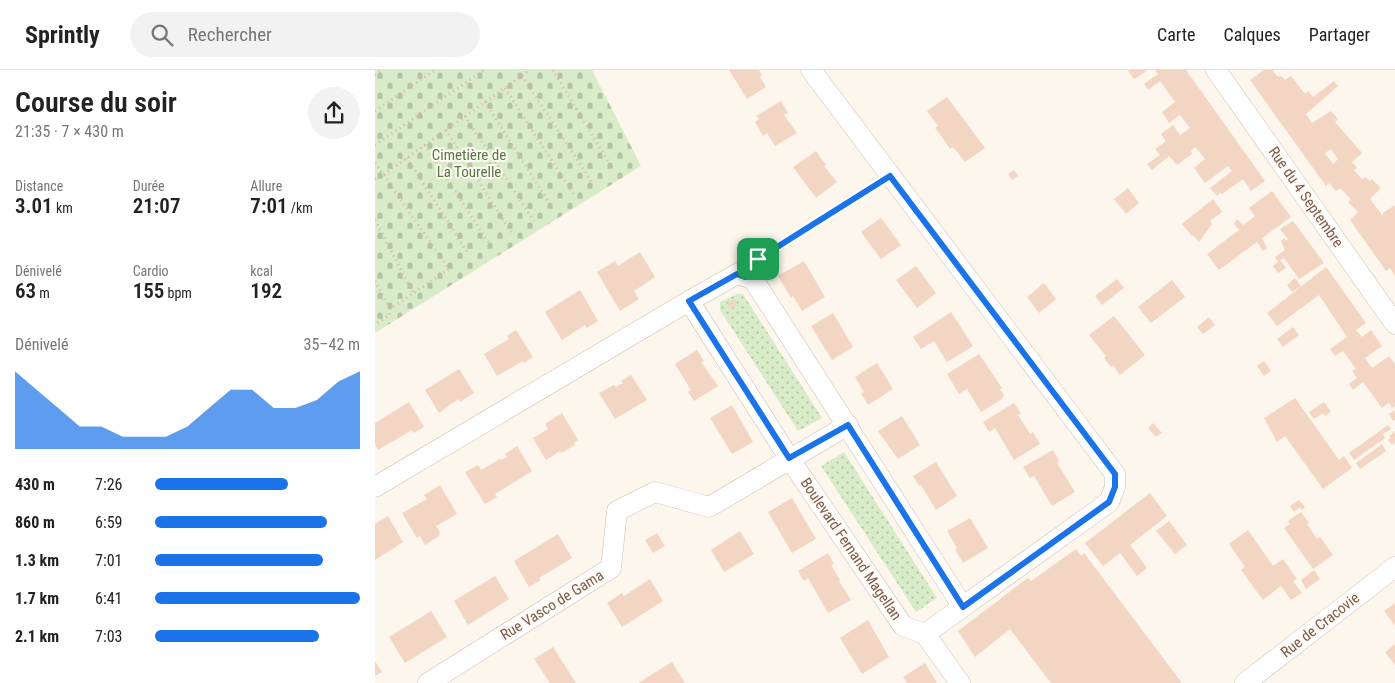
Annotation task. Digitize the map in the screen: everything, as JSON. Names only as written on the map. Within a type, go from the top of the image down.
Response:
[{"type":"street","points":[[811,70],[1115,474],[1115,487],[1109,502],[925,634],[960,683]]},
{"type":"street","name":"Rue du 4 Septembre","points":[[1216,70],[1395,324]]},
{"type":"street","points":[[375,487],[737,274],[749,278],[848,425],[963,607]]},
{"type":"street","name":"Boulevard Fernand Magellan","points":[[689,301],[789,458],[903,626],[925,634]]},
{"type":"street","name":"Rue Vasco de Gama","points":[[427,683],[611,568],[617,511],[655,492],[709,507],[789,458],[848,425]]},
{"type":"street","name":"Rue de Cracovie","points":[[1245,683],[1395,567]]},
{"type":"path","points":[[375,75],[382,70]]},
{"type":"path","points":[[375,111],[435,70]]},
{"type":"path","points":[[375,145],[484,70]]},
{"type":"path","points":[[375,179],[530,70]]},
{"type":"path","points":[[553,70],[613,168]]},
{"type":"path","points":[[522,76],[592,182]]},
{"type":"path","points":[[505,88],[574,195]]},
{"type":"path","points":[[485,102],[551,206]]},
{"type":"path","points":[[465,116],[534,221]]},
{"type":"path","points":[[446,130],[511,232]]},
{"type":"path","points":[[425,145],[490,246]]},
{"type":"path","points":[[407,158],[469,256]]},
{"type":"path","points":[[375,163],[449,269],[390,308]]},
{"type":"path","points":[[749,278],[758,259],[890,176]]},
{"type":"path","points":[[375,220],[413,293]]},
{"type":"path","points":[[375,281],[390,308],[389,316],[375,324]]},
{"type":"green space","name":"Cimetière de La Tourelle","points":[[375,70],[592,70],[641,166],[375,333]]},
{"type":"green space","points":[[737,294],[743,294],[822,418],[798,431],[720,310],[720,302]]},
{"type":"green space","points":[[844,452],[937,598],[916,612],[821,466]]},
{"type":"building","points":[[729,70],[759,70],[762,75],[760,77],[766,87],[747,99]]},
{"type":"building","points":[[1148,70],[1134,79],[1128,71]]},
{"type":"building","points":[[1155,70],[1186,70],[1265,181],[1251,191],[1243,179],[1217,196],[1210,188],[1232,171],[1228,166],[1205,183],[1194,168],[1205,159],[1195,147],[1191,151],[1192,154],[1177,165],[1169,156],[1152,170],[1147,164],[1160,155],[1155,149],[1166,141],[1161,134],[1173,125],[1180,135],[1190,128],[1180,115],[1169,123],[1162,112],[1175,102],[1160,81],[1148,90],[1144,84],[1158,74]]},
{"type":"building","points":[[1264,70],[1275,70],[1273,71],[1278,77],[1281,76],[1285,80],[1291,76],[1305,94],[1308,91],[1313,97],[1334,81],[1338,86],[1306,114],[1312,123],[1331,111],[1338,119],[1335,122],[1362,153],[1352,162],[1357,167],[1354,170],[1362,179],[1365,177],[1370,181],[1372,179],[1381,188],[1370,199],[1383,216],[1383,213],[1395,205],[1395,276],[1390,268],[1386,271],[1350,220],[1358,212],[1348,202],[1351,199],[1340,188],[1336,191],[1329,183],[1326,186],[1250,80]],"holes":[[[1331,149],[1338,159],[1333,164],[1325,153]]]},
{"type":"building","points":[[947,97],[985,148],[965,162],[953,147],[950,149],[935,128],[938,126],[927,111]]},
{"type":"building","points":[[781,101],[788,113],[784,115],[797,133],[775,146],[767,133],[763,136],[755,122],[759,119],[756,116]]},
{"type":"building","points":[[816,151],[826,165],[824,166],[837,182],[816,198],[793,167]]},
{"type":"building","points":[[1014,170],[1018,176],[1012,180],[1008,174]]},
{"type":"building","points":[[1128,188],[1139,203],[1126,214],[1114,199]]},
{"type":"building","points":[[1272,191],[1291,217],[1262,238],[1267,248],[1263,251],[1257,242],[1219,270],[1207,254],[1239,230],[1234,224],[1237,219],[1243,225],[1255,216],[1249,208]]},
{"type":"building","points":[[1213,199],[1222,212],[1210,221],[1212,224],[1199,242],[1182,224]]},
{"type":"building","points":[[881,218],[901,245],[881,259],[861,232]]},
{"type":"building","points":[[1293,221],[1324,263],[1299,279],[1284,258],[1280,260],[1286,268],[1278,273],[1273,266],[1278,262],[1275,257],[1285,250],[1281,241],[1284,238],[1286,241],[1288,239],[1280,229]]},
{"type":"building","points":[[640,252],[655,277],[634,291],[639,299],[620,311],[597,272],[615,261],[618,266]]},
{"type":"building","points":[[804,261],[825,297],[802,311],[793,296],[791,298],[778,276]]},
{"type":"building","points":[[916,266],[936,293],[917,308],[896,280]]},
{"type":"building","points":[[1326,267],[1366,323],[1356,330],[1362,337],[1371,330],[1382,346],[1365,358],[1372,368],[1389,356],[1395,364],[1395,406],[1392,408],[1389,403],[1382,408],[1363,382],[1353,390],[1349,384],[1357,378],[1352,371],[1356,369],[1343,351],[1335,356],[1330,349],[1347,337],[1319,295],[1277,326],[1267,313]]},
{"type":"building","points":[[1295,278],[1301,286],[1292,292],[1287,285]]},
{"type":"building","points":[[1117,279],[1124,288],[1102,305],[1095,296]]},
{"type":"building","points":[[1172,280],[1185,297],[1151,323],[1138,307]]},
{"type":"building","points":[[1044,283],[1056,299],[1039,313],[1027,297]]},
{"type":"building","points":[[580,290],[598,321],[587,328],[585,325],[562,340],[545,312]]},
{"type":"building","points":[[734,300],[737,305],[730,309],[727,304]]},
{"type":"building","points":[[951,312],[973,346],[947,362],[934,341],[921,349],[913,337]]},
{"type":"building","points":[[833,313],[853,347],[832,360],[811,326]]},
{"type":"building","points":[[1114,316],[1145,355],[1120,375],[1113,365],[1111,367],[1104,358],[1106,356],[1089,335]]},
{"type":"building","points":[[1209,317],[1215,325],[1203,334],[1197,327]]},
{"type":"building","points":[[1293,327],[1299,335],[1283,347],[1277,339]]},
{"type":"building","points":[[516,330],[533,357],[497,376],[484,354],[509,339],[507,336]]},
{"type":"building","points":[[697,350],[704,361],[701,362],[718,386],[694,401],[688,392],[691,390],[675,364]]},
{"type":"building","points":[[979,354],[1002,388],[1000,390],[1004,395],[1002,399],[981,412],[967,389],[959,394],[947,374]]},
{"type":"building","points":[[1264,361],[1271,371],[1264,376],[1257,366]]},
{"type":"building","points":[[877,363],[893,389],[868,405],[861,393],[864,392],[855,377]]},
{"type":"building","points":[[459,369],[474,393],[460,402],[458,399],[439,413],[425,390]]},
{"type":"building","points":[[631,375],[647,400],[615,419],[599,393],[614,385],[616,387],[623,383],[621,381]]},
{"type":"building","points":[[1295,398],[1339,460],[1344,456],[1352,468],[1323,489],[1285,436],[1277,442],[1264,418]]},
{"type":"building","points":[[409,402],[424,427],[414,433],[412,430],[378,450],[375,444],[375,423]]},
{"type":"building","points":[[1324,402],[1331,412],[1325,416],[1323,413],[1314,419],[1309,412]]},
{"type":"building","points":[[1014,403],[1021,413],[1018,415],[1030,434],[1033,432],[1040,444],[1014,460],[995,428],[989,432],[983,422]]},
{"type":"building","points":[[732,405],[753,442],[732,454],[710,418]]},
{"type":"building","points":[[1395,410],[1395,420],[1393,421],[1389,414]]},
{"type":"building","points":[[562,413],[578,440],[574,443],[575,445],[561,453],[560,451],[546,460],[533,438],[548,429],[545,424]]},
{"type":"building","points":[[902,416],[920,445],[898,459],[878,431]]},
{"type":"building","points":[[1153,423],[1162,433],[1156,437],[1148,428]]},
{"type":"building","points":[[1388,425],[1391,429],[1383,434],[1385,438],[1354,460],[1349,453]]},
{"type":"building","points":[[1395,431],[1395,443],[1392,445],[1388,440],[1391,438],[1389,436]]},
{"type":"building","points":[[1382,444],[1386,451],[1360,469],[1356,463]]},
{"type":"building","points":[[517,446],[532,471],[495,494],[497,497],[485,504],[465,472],[478,465],[481,470],[507,457],[505,454]]},
{"type":"building","points":[[1053,450],[1059,461],[1057,463],[1075,492],[1052,506],[1034,476],[1030,478],[1023,467]]},
{"type":"building","points":[[936,462],[957,496],[936,510],[921,485],[919,486],[913,476]]},
{"type":"building","points":[[440,485],[457,514],[436,526],[440,532],[439,536],[425,545],[420,536],[417,538],[402,513],[427,499],[424,495]]},
{"type":"building","points":[[1150,493],[1167,516],[1130,545],[1147,568],[1137,576],[1120,553],[1103,566],[1085,543]]},
{"type":"building","points":[[792,498],[816,539],[792,553],[768,512]]},
{"type":"building","points":[[1299,500],[1305,507],[1302,510],[1300,507],[1294,512],[1290,506]]},
{"type":"building","points":[[1301,512],[1317,539],[1320,537],[1333,555],[1313,569],[1284,528],[1290,524],[1288,521]]},
{"type":"building","points":[[388,516],[403,542],[375,560],[375,524]]},
{"type":"building","points":[[970,518],[988,548],[963,563],[947,531]]},
{"type":"building","points":[[1169,521],[1187,545],[1175,554],[1156,531]]},
{"type":"building","points":[[1248,530],[1273,566],[1283,559],[1297,579],[1293,581],[1302,593],[1291,600],[1281,586],[1263,600],[1241,570],[1245,567],[1229,544]]},
{"type":"building","points":[[740,531],[754,554],[724,572],[711,550]]},
{"type":"building","points":[[657,533],[665,546],[653,553],[645,540]]},
{"type":"building","points":[[558,534],[572,558],[539,578],[541,580],[529,587],[514,561]]},
{"type":"building","points":[[1076,549],[1081,556],[1084,553],[1182,683],[1051,683],[1010,629],[975,657],[958,631],[1028,578],[1031,581]]},
{"type":"building","points":[[828,553],[834,564],[831,565],[851,600],[828,613],[808,578],[804,581],[798,571]]},
{"type":"building","points":[[1314,570],[1320,579],[1306,589],[1301,580]]},
{"type":"building","points":[[495,576],[509,599],[468,625],[454,601]]},
{"type":"building","points":[[650,579],[663,601],[622,627],[607,603],[622,593],[624,596]]},
{"type":"building","points":[[1395,603],[1395,626],[1384,611]]},
{"type":"building","points":[[431,611],[447,637],[405,663],[389,637]]},
{"type":"building","points":[[868,620],[889,657],[862,674],[840,638]]},
{"type":"building","points":[[1395,644],[1395,665],[1385,652]]},
{"type":"building","points":[[553,647],[576,683],[550,683],[534,659]]},
{"type":"building","points":[[375,661],[382,672],[375,676]]},
{"type":"building","points":[[672,662],[685,683],[638,683]]},
{"type":"building","points":[[925,663],[937,683],[907,683],[903,677]]},
{"type":"route","points":[[890,176],[1115,474],[1115,487],[1109,502],[963,607],[848,425],[789,458],[689,301],[737,274],[745,277],[758,259],[890,176]]}]
